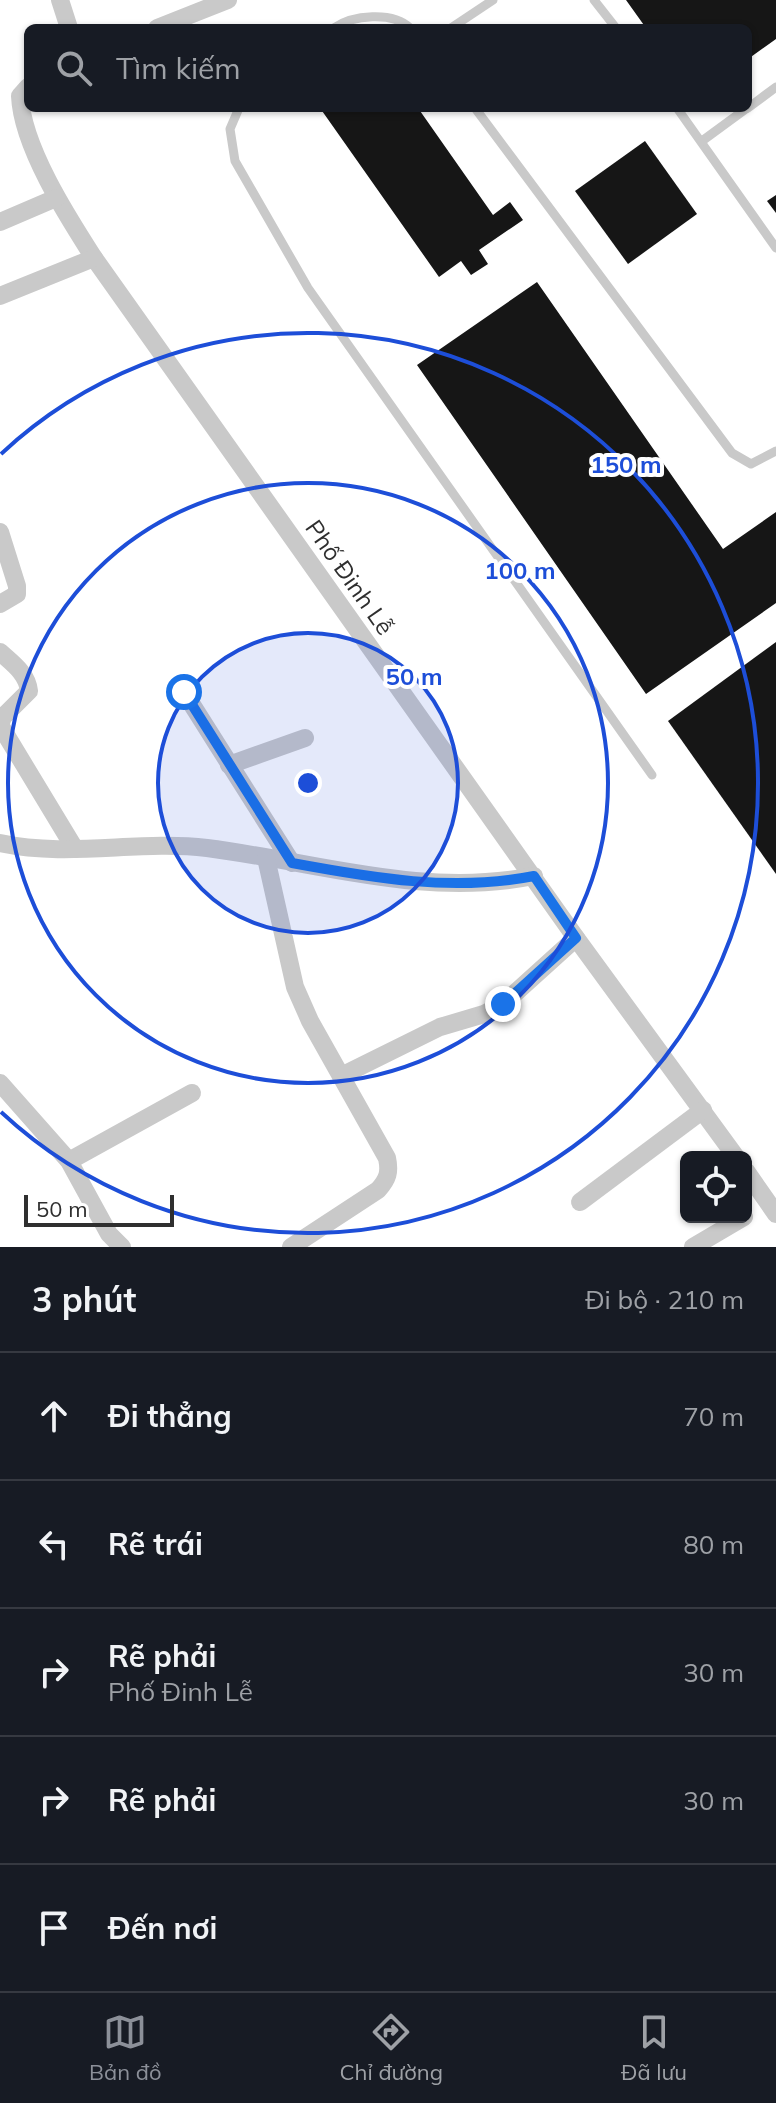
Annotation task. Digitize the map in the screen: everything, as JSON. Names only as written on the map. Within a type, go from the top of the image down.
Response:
[{"type":"street","points":[[60,0],[68,24]]},
{"type":"street","points":[[167,24],[228,0]]},
{"type":"street","name":"Phố Đinh Lễ","points":[[24,92],[20,96],[21,109],[56,198],[94,258],[576,938],[732,1151]]},
{"type":"street","points":[[0,222],[56,198]]},
{"type":"street","points":[[0,296],[94,258]]},
{"type":"street","points":[[0,532],[17,586],[17,594],[0,604]]},
{"type":"street","points":[[0,652],[19,669],[28,682],[29,691],[3,717],[0,725],[75,849]]},
{"type":"street","points":[[184,692],[292,863]]},
{"type":"street","points":[[229,765],[305,738]]},
{"type":"street","points":[[0,843],[36,851],[178,847],[455,886],[492,885],[534,876]]},
{"type":"street","points":[[266,858],[295,987],[387,1158],[388,1178],[378,1190],[291,1247]]},
{"type":"street","points":[[341,1076],[440,1027],[503,1004],[576,938]]},
{"type":"street","points":[[0,1083],[69,1161],[109,1234],[122,1247]]},
{"type":"street","points":[[69,1161],[192,1093]]},
{"type":"street","points":[[580,1202],[703,1110]]},
{"type":"street","points":[[752,1180],[772,1208],[752,1214]]},
{"type":"street","points":[[693,1247],[733,1223]]},
{"type":"lane","points":[[457,24],[493,0]]},
{"type":"lane","points":[[594,0],[613,24]]},
{"type":"lane","points":[[342,24],[357,16],[406,24]]},
{"type":"lane","points":[[752,105],[776,87]]},
{"type":"lane","points":[[237,112],[230,129],[235,161],[308,288],[652,775]]},
{"type":"lane","points":[[478,112],[732,453],[751,464],[776,451]]},
{"type":"lane","points":[[680,112],[776,248]]},
{"type":"lane","points":[[702,141],[742,112]]},
{"type":"building","points":[[626,0],[776,0],[776,39],[752,56],[752,24],[643,24]]},
{"type":"building","points":[[323,112],[421,112],[493,215],[510,202],[523,220],[479,250],[488,264],[471,275],[461,261],[439,277]]},
{"type":"building","points":[[645,141],[697,214],[628,264],[575,191]]},
{"type":"building","points":[[776,195],[776,213],[767,201]]},
{"type":"building","points":[[537,282],[723,549],[776,512],[776,603],[646,694],[417,365]]},
{"type":"building","points":[[776,642],[776,874],[668,721]]},
{"type":"route","points":[[184,692],[292,863],[455,886],[492,885],[534,876],[576,938],[503,1004]]}]
